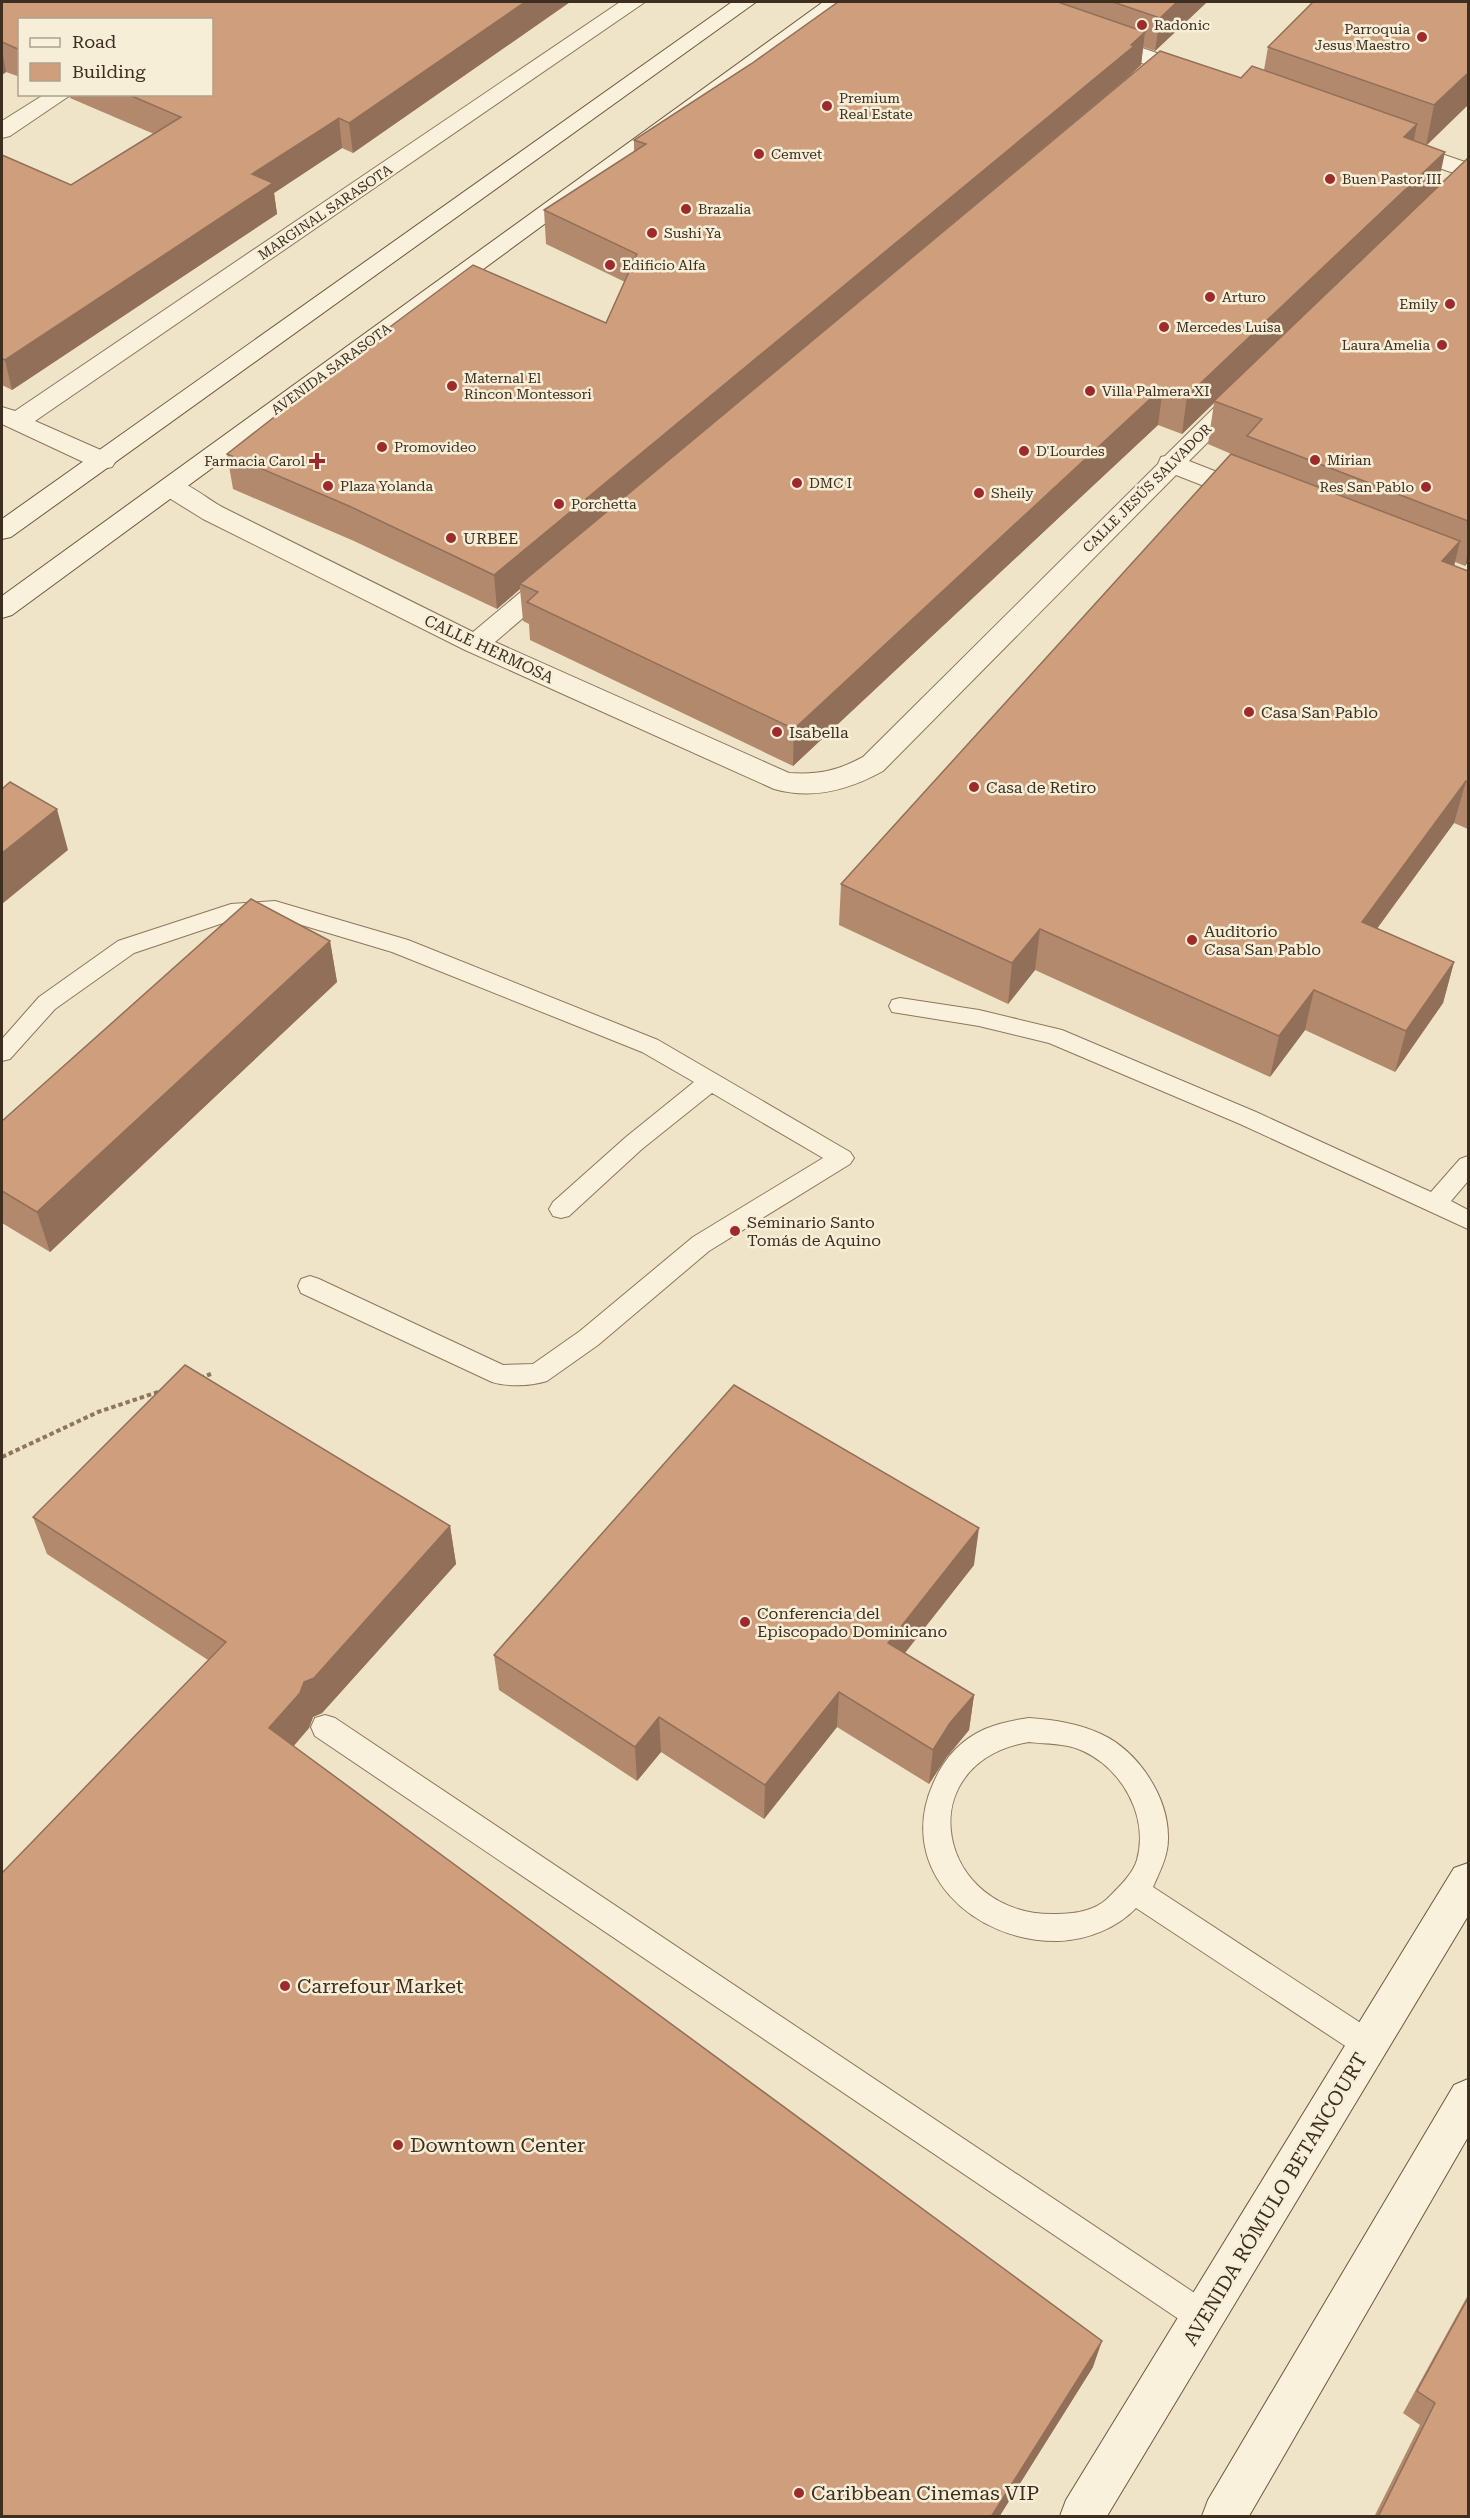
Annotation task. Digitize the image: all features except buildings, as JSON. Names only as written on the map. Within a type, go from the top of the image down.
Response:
[{"type":"main road","name":"MARGINAL SARASOTA","points":[[9,419],[634,2]]},
{"type":"main road","points":[[2,531],[746,2]]},
{"type":"main road","name":"AVENIDA SARASOTA","points":[[2,609],[836,2]]},
{"type":"main road","points":[[1078,33],[1157,71],[1209,79]]},
{"type":"main road","points":[[2,131],[59,96]]},
{"type":"main road","points":[[1382,141],[1468,171]]},
{"type":"main road","name":"CALLE JESÚS SALVADOR","points":[[818,786],[847,779],[873,764],[1170,463],[1264,373]]},
{"type":"main road","points":[[9,419],[103,461]]},
{"type":"main road","points":[[1170,463],[1270,502]]},
{"type":"main road","name":"CALLE HERMOSA","points":[[170,487],[213,513],[475,644],[784,782],[818,786]]},
{"type":"main road","points":[[475,644],[575,560]]},
{"type":"main road","name":"AVENIDA RÓMULO BETANCOURT","points":[[1082,2517],[1468,1881]]},
{"type":"main road","points":[[1224,2517],[1468,2099]]},
{"type":"lane","points":[[2,1053],[46,1003],[126,947],[231,912],[275,909],[400,946],[650,1047],[843,1158],[701,1244],[589,1338],[538,1374],[501,1375],[310,1286]]},
{"type":"lane","points":[[900,1006],[979,1018],[1054,1036],[1248,1118],[1468,1220]]},
{"type":"lane","points":[[561,1209],[634,1143],[711,1082]]},
{"type":"lane","points":[[1435,1204],[1468,1165]]},
{"type":"lane","points":[[325,1727],[1203,2317]]},
{"type":"lane","points":[[1029,1730],[1064,1733],[1098,1745],[1126,1767],[1146,1796],[1155,1828],[1151,1861],[1135,1891],[1110,1914],[1077,1926],[1041,1929],[1006,1920],[974,1901],[951,1876],[938,1845],[935,1813],[945,1782],[965,1756],[994,1738],[1029,1730]]},
{"type":"lane","points":[[1135,1891],[1369,2045]]},
{"type":"path","points":[[191,1381],[211,1374]]},
{"type":"path","points":[[2,1457],[98,1412],[170,1388]]},
{"type":"place","name":"Radonic","points":[[1142,25]]},
{"type":"place","name":"Parroquia Jesus Maestro","points":[[1422,37]]},
{"type":"place","name":"Premium Real Estate","points":[[827,106]]},
{"type":"place","name":"Cemvet","points":[[759,154]]},
{"type":"place","name":"Buen Pastor III","points":[[1330,179]]},
{"type":"place","name":"Brazalia","points":[[686,209]]},
{"type":"place","name":"Sushi Ya","points":[[652,233]]},
{"type":"place","name":"Edificio Alfa","points":[[610,265]]},
{"type":"place","name":"Arturo","points":[[1210,297]]},
{"type":"place","name":"Emily","points":[[1450,304]]},
{"type":"place","name":"Mercedes Luisa","points":[[1164,327]]},
{"type":"place","name":"Laura Amelia","points":[[1442,345]]},
{"type":"place","name":"Maternal El Rincon Montessori","points":[[452,386]]},
{"type":"place","name":"Villa Palmera XI","points":[[1090,391]]},
{"type":"place","name":"Promovideo","points":[[382,447]]},
{"type":"place","name":"D'Lourdes","points":[[1024,451]]},
{"type":"place","name":"Mirian","points":[[1315,460]]},
{"type":"place","name":"Farmacia Carol","points":[[317,461]]},
{"type":"place","name":"DMC I","points":[[797,483]]},
{"type":"place","name":"Plaza Yolanda","points":[[328,486]]},
{"type":"place","name":"Res San Pablo","points":[[1426,487]]},
{"type":"place","name":"Sheily","points":[[979,493]]},
{"type":"place","name":"Porchetta","points":[[559,504]]},
{"type":"place","name":"URBEE","points":[[451,538]]},
{"type":"place","name":"Casa San Pablo","points":[[1249,712]]},
{"type":"place","name":"Isabella","points":[[777,732]]},
{"type":"place","name":"Casa de Retiro","points":[[974,787]]},
{"type":"place","name":"Auditorio Casa San Pablo","points":[[1192,940]]},
{"type":"place","name":"Seminario Santo Tomás de Aquino","points":[[735,1231]]},
{"type":"place","name":"Conferencia del Episcopado Dominicano","points":[[745,1622]]},
{"type":"place","name":"Carrefour Market","points":[[285,1986]]},
{"type":"place","name":"Downtown Center","points":[[398,2145]]},
{"type":"place","name":"Caribbean Cinemas VIP","points":[[799,2493]]}]
